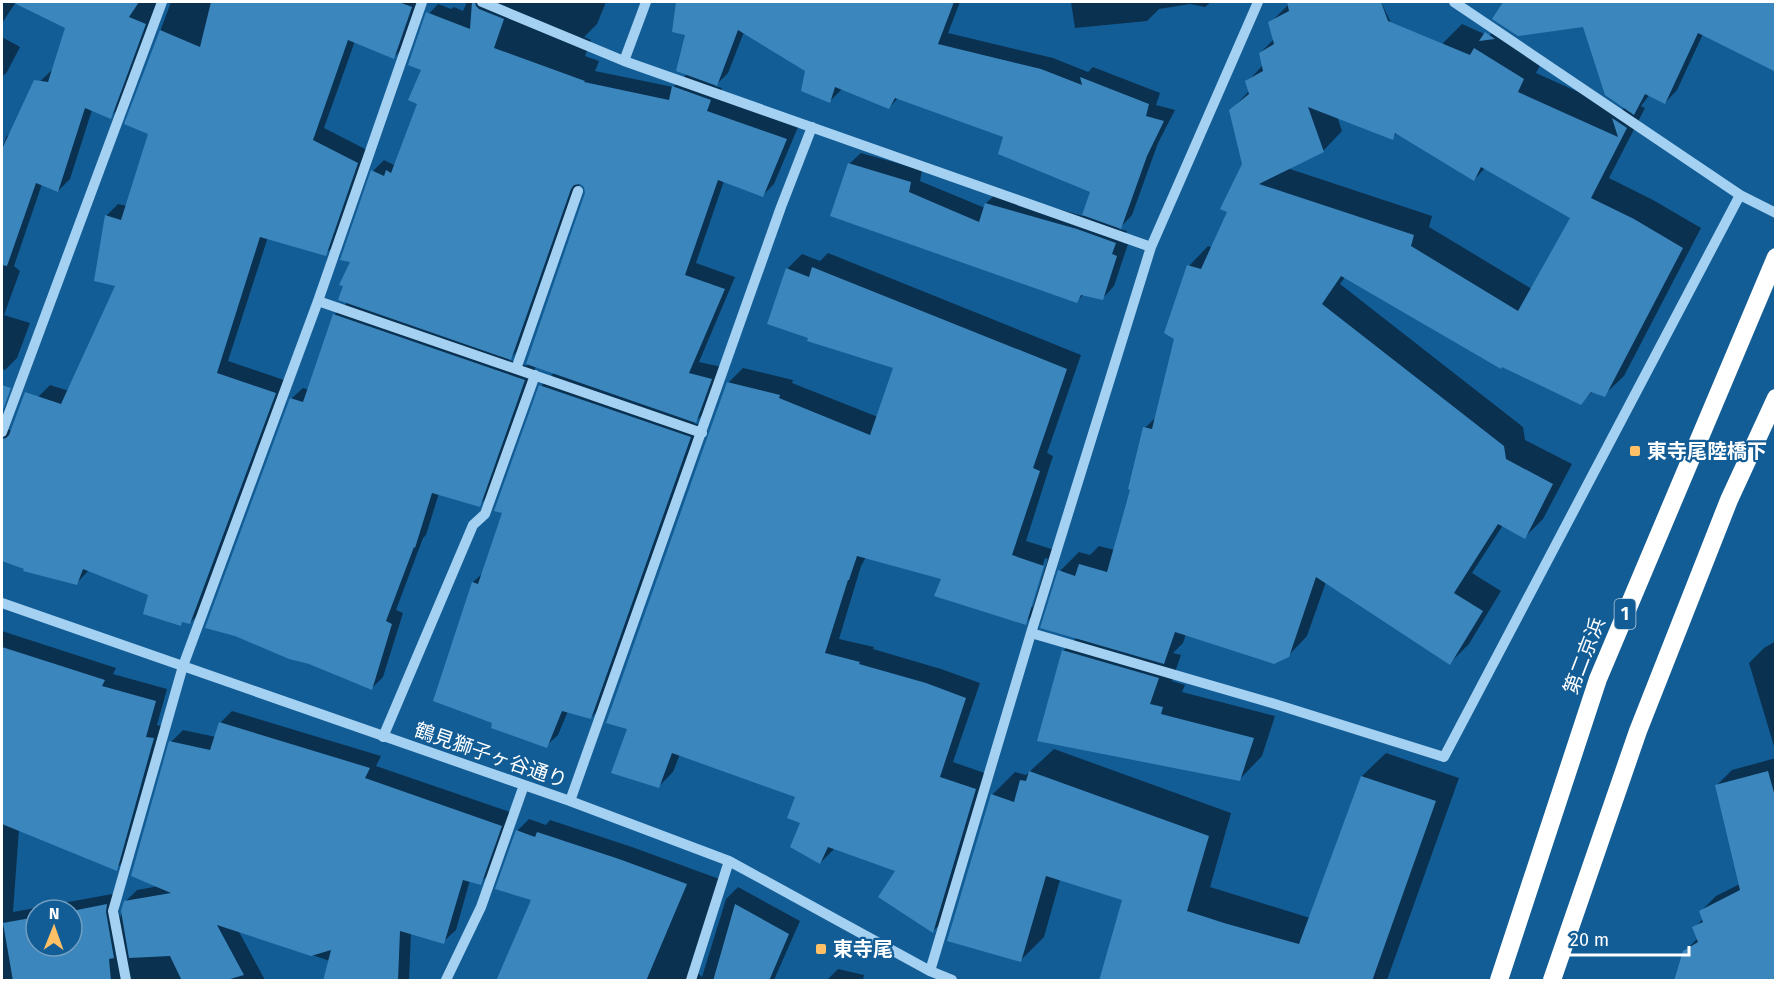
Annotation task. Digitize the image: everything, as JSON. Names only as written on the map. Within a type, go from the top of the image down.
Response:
[{"type":"highway","name":"第二京浜","points":[[1499,981],[1598,679],[1776,257]]},
{"type":"highway","points":[[1552,981],[1638,731],[1730,500],[1776,398]]},
{"type":"street","points":[[2,432],[162,2]]},
{"type":"street","points":[[126,981],[113,911],[183,666],[318,301],[422,2]]},
{"type":"street","points":[[482,2],[624,61],[1151,247]]},
{"type":"street","points":[[624,61],[646,2]]},
{"type":"street","points":[[930,971],[1151,247],[1258,2]]},
{"type":"street","points":[[1454,2],[1740,195],[1776,213]]},
{"type":"street","points":[[570,801],[781,207],[812,127]]},
{"type":"street","points":[[516,369],[578,191]]},
{"type":"street","points":[[1032,633],[1275,704],[1444,757],[1740,195]]},
{"type":"street","points":[[318,301],[702,433]]},
{"type":"street","points":[[383,736],[473,525],[485,513],[535,375]]},
{"type":"street","name":"鶴見獅子ヶ谷通り","points":[[2,603],[570,801],[729,861],[952,981]]},
{"type":"street","points":[[446,981],[481,907],[524,785]]},
{"type":"street","points":[[691,981],[729,861]]},
{"type":"building","points":[[12,2],[139,2],[129,17],[146,24],[111,119],[85,108],[58,192],[36,183],[7,266],[2,265],[2,149],[34,80],[48,82],[65,28]]},
{"type":"building","points":[[211,2],[399,2],[412,7],[394,59],[348,40],[313,140],[358,163],[326,256],[260,237],[217,373],[276,393],[190,624],[182,622],[181,626],[143,614],[148,595],[83,569],[77,585],[23,571],[24,569],[2,561],[2,439],[9,435],[25,392],[61,404],[115,286],[94,281],[105,215],[121,220],[148,134],[124,124],[160,30],[200,47]]},
{"type":"building","points":[[472,2],[475,2],[479,9],[504,19],[494,48],[584,82],[669,100],[672,86],[711,100],[707,111],[787,139],[763,197],[718,180],[685,275],[725,289],[689,373],[712,379],[696,423],[526,364],[585,193],[584,187],[580,184],[574,185],[571,189],[511,360],[338,300],[343,286],[339,285],[350,262],[340,260],[371,170],[384,176],[386,170],[391,173],[417,104],[408,100],[421,70],[408,65],[426,12],[470,29]]},
{"type":"building","points":[[676,2],[954,2],[938,44],[1041,69],[1082,85],[1080,77],[1149,104],[1146,116],[1164,121],[1147,156],[1121,229],[1082,215],[1090,192],[998,154],[1003,137],[895,98],[889,109],[835,87],[830,103],[801,91],[805,71],[738,30],[717,86],[676,71],[685,35],[672,32]]},
{"type":"building","points":[[1287,2],[1381,2],[1388,21],[1470,55],[1474,48],[1524,79],[1518,92],[1618,137],[1612,118],[1627,128],[1591,198],[1634,219],[1683,248],[1605,397],[1591,392],[1581,405],[1502,367],[1501,369],[1341,276],[1322,304],[1504,446],[1506,459],[1553,484],[1525,539],[1498,524],[1454,593],[1483,611],[1450,665],[1316,577],[1289,657],[1274,664],[1175,632],[1164,664],[1040,628],[1058,570],[1075,576],[1079,564],[1107,572],[1130,490],[1128,489],[1143,427],[1152,429],[1174,339],[1164,333],[1187,265],[1201,269],[1227,212],[1220,209],[1242,164],[1229,110],[1249,94],[1245,81],[1263,71],[1259,53],[1274,44],[1268,22],[1289,11]],"holes":[[[1308,107],[1393,140],[1395,133],[1474,181],[1481,167],[1570,218],[1518,311],[1411,246],[1414,235],[1259,184],[1324,152]]]},
{"type":"building","points":[[1503,2],[1776,2],[1776,72],[1698,33],[1665,104],[1645,94],[1634,115],[1605,95],[1583,27],[1518,36],[1492,19]]},
{"type":"building","points":[[1485,32],[1495,39],[1479,41]]},
{"type":"building","points":[[848,163],[911,182],[909,192],[979,222],[985,203],[1077,229],[1116,243],[1112,254],[1117,256],[1103,300],[1081,295],[1077,303],[830,216]]},
{"type":"building","points":[[812,267],[1067,369],[1033,468],[1040,471],[1012,555],[1044,566],[1026,625],[934,596],[941,579],[857,556],[825,653],[926,683],[966,698],[940,777],[976,789],[933,933],[878,897],[895,871],[828,847],[820,864],[790,847],[800,823],[787,818],[795,797],[672,753],[659,788],[611,773],[627,729],[606,723],[727,382],[780,395],[779,398],[870,435],[893,368],[807,341],[808,338],[767,324],[786,268],[809,277]]},
{"type":"building","points":[[333,314],[525,380],[480,507],[432,493],[415,548],[386,621],[392,624],[372,690],[235,636],[205,628],[290,398],[303,402]]},
{"type":"building","points":[[2,385],[11,388],[2,412]]},
{"type":"building","points":[[539,385],[691,437],[591,719],[562,711],[547,748],[491,728],[492,723],[433,701],[472,582],[478,584],[502,513],[494,511]]},
{"type":"building","points":[[2,647],[105,680],[102,686],[156,701],[146,737],[154,738],[117,871],[2,824]]},
{"type":"building","points":[[1062,650],[1159,678],[1150,704],[1163,707],[1161,714],[1254,738],[1240,781],[1037,741]]},
{"type":"building","points":[[219,722],[370,768],[365,778],[502,826],[481,885],[463,880],[444,944],[400,931],[398,981],[323,981],[331,950],[311,956],[217,925],[244,975],[223,981],[182,981],[170,956],[129,958],[121,911],[124,901],[171,893],[131,876],[169,741],[210,750]]},
{"type":"building","points":[[1029,771],[1209,836],[1187,911],[1299,944],[1361,776],[1436,801],[1372,981],[1099,981],[1122,900],[1046,876],[1021,962],[947,941],[991,794],[1014,802],[1020,780],[1026,781]]},
{"type":"building","points":[[1768,771],[1776,800],[1776,981],[1674,981],[1683,951],[1698,942],[1692,927],[1703,922],[1699,911],[1740,890],[1715,785]]},
{"type":"building","points":[[516,830],[535,837],[537,832],[687,884],[646,981],[496,981],[531,900],[495,889]]},
{"type":"building","points":[[107,904],[106,912],[114,958],[109,959],[111,981],[13,981],[3,923],[24,919],[24,958],[84,958],[84,909]]},
{"type":"building","points":[[735,904],[789,934],[769,981],[713,981]]},
{"type":"place","name":"東寺尾陸橋下","points":[[1635,451]]},
{"type":"place","name":"東寺尾","points":[[821,949]]}]
